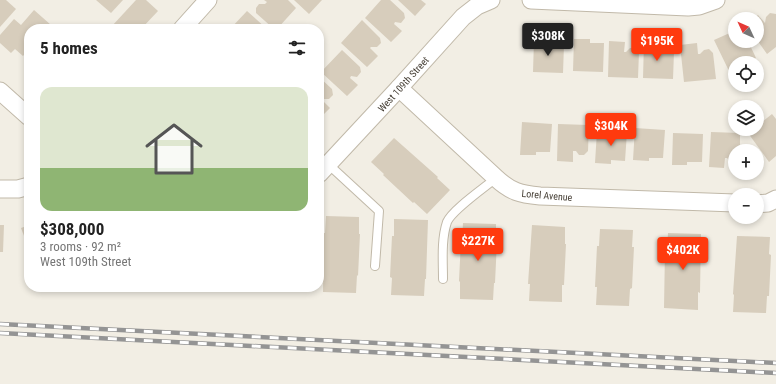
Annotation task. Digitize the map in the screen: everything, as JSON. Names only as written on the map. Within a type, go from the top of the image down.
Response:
[{"type":"street","name":"West 109th Street","points":[[324,169],[463,17],[478,6],[491,0]]},
{"type":"street","points":[[531,0],[688,7],[700,6],[716,0]]},
{"type":"street","points":[[186,24],[204,1]]},
{"type":"street","name":"Lorel Avenue","points":[[399,88],[507,188],[518,193],[540,196],[728,203]]},
{"type":"street","points":[[0,91],[24,113]]},
{"type":"street","points":[[0,190],[24,187]]},
{"type":"lane","points":[[324,169],[379,210],[375,266]]},
{"type":"lane","points":[[443,279],[443,245],[447,222],[456,210],[496,178]]},
{"type":"building","points":[[0,0],[6,0],[16,9],[0,27]]},
{"type":"building","points":[[96,0],[123,0],[111,13]]},
{"type":"building","points":[[136,0],[146,0],[158,11],[146,24],[114,24]]},
{"type":"building","points":[[264,0],[288,0],[296,8],[282,24],[268,24],[256,13],[256,8],[259,4],[265,4],[267,2]]},
{"type":"building","points":[[294,0],[322,0],[309,14]]},
{"type":"building","points":[[381,0],[390,0],[404,13],[405,18],[401,23],[395,22],[394,24],[402,31],[391,42],[365,18]]},
{"type":"building","points":[[398,0],[421,0],[426,4],[415,16]]},
{"type":"building","points":[[34,10],[50,24],[24,24],[23,56],[15,49],[11,53],[0,43],[0,35],[14,19],[21,25]]},
{"type":"building","points":[[247,11],[261,24],[235,24]]},
{"type":"building","points":[[770,13],[776,14],[776,47],[767,54],[763,48],[764,48],[764,22],[765,23],[766,17]]},
{"type":"building","points":[[362,20],[380,38],[381,43],[377,47],[370,48],[378,56],[367,67],[341,43]]},
{"type":"building","points":[[728,34],[728,48],[751,48],[755,56],[728,56],[728,69],[714,40]]},
{"type":"building","points":[[574,39],[590,39],[590,43],[604,43],[603,72],[573,71]]},
{"type":"building","points":[[534,40],[550,41],[549,44],[564,45],[563,73],[533,72]]},
{"type":"building","points":[[609,41],[625,42],[624,52],[630,48],[636,48],[639,52],[638,78],[608,77]]},
{"type":"building","points":[[644,42],[659,43],[659,51],[674,52],[673,79],[643,78]]},
{"type":"building","points":[[697,43],[698,54],[709,49],[713,53],[716,79],[684,82],[680,45]]},
{"type":"building","points":[[342,50],[360,67],[361,72],[357,77],[351,76],[350,78],[358,85],[347,96],[324,75],[324,69]]},
{"type":"building","points":[[324,82],[332,89],[333,95],[329,99],[324,99]]},
{"type":"building","points":[[324,102],[330,108],[324,114]]},
{"type":"building","points":[[772,114],[776,119],[776,156],[769,162],[764,155],[764,144],[756,144],[750,136],[764,136],[764,120]]},
{"type":"building","points":[[522,122],[552,124],[550,152],[536,152],[536,155],[520,155]]},
{"type":"building","points":[[558,124],[589,125],[588,151],[584,155],[579,155],[576,151],[573,151],[573,162],[557,161]]},
{"type":"building","points":[[635,128],[665,130],[663,158],[649,158],[649,161],[633,160]]},
{"type":"building","points":[[597,131],[627,132],[625,161],[611,160],[611,164],[595,163]]},
{"type":"building","points":[[711,132],[728,133],[728,136],[740,136],[740,144],[728,144],[728,159],[725,158],[724,168],[709,167]]},
{"type":"building","points":[[673,133],[703,134],[702,162],[687,162],[687,165],[672,165]]},
{"type":"building","points":[[394,138],[438,177],[437,178],[450,190],[427,214],[414,202],[413,203],[371,162]]},
{"type":"building","points":[[326,216],[359,217],[360,234],[356,293],[323,292]]},
{"type":"building","points":[[394,219],[428,220],[424,296],[391,295],[392,278],[390,277]]},
{"type":"building","points":[[463,223],[496,224],[496,242],[497,241],[493,300],[460,299],[459,281]]},
{"type":"building","points":[[0,225],[4,225],[3,252],[0,252]]},
{"type":"building","points":[[532,225],[565,227],[566,244],[562,302],[529,301],[530,284],[528,284]]},
{"type":"building","points":[[24,227],[24,236],[21,228]]},
{"type":"building","points":[[600,229],[633,230],[632,247],[634,247],[632,288],[630,289],[629,306],[596,305],[597,287],[595,287],[597,246],[599,246]]},
{"type":"building","points":[[668,233],[701,234],[700,293],[698,292],[698,310],[664,308],[665,250],[667,250]]},
{"type":"building","points":[[737,236],[770,237],[769,254],[771,255],[769,296],[767,296],[766,313],[733,312]]},
{"type":"railway","points":[[0,324],[776,363]]},
{"type":"railway","points":[[0,333],[776,373]]}]
